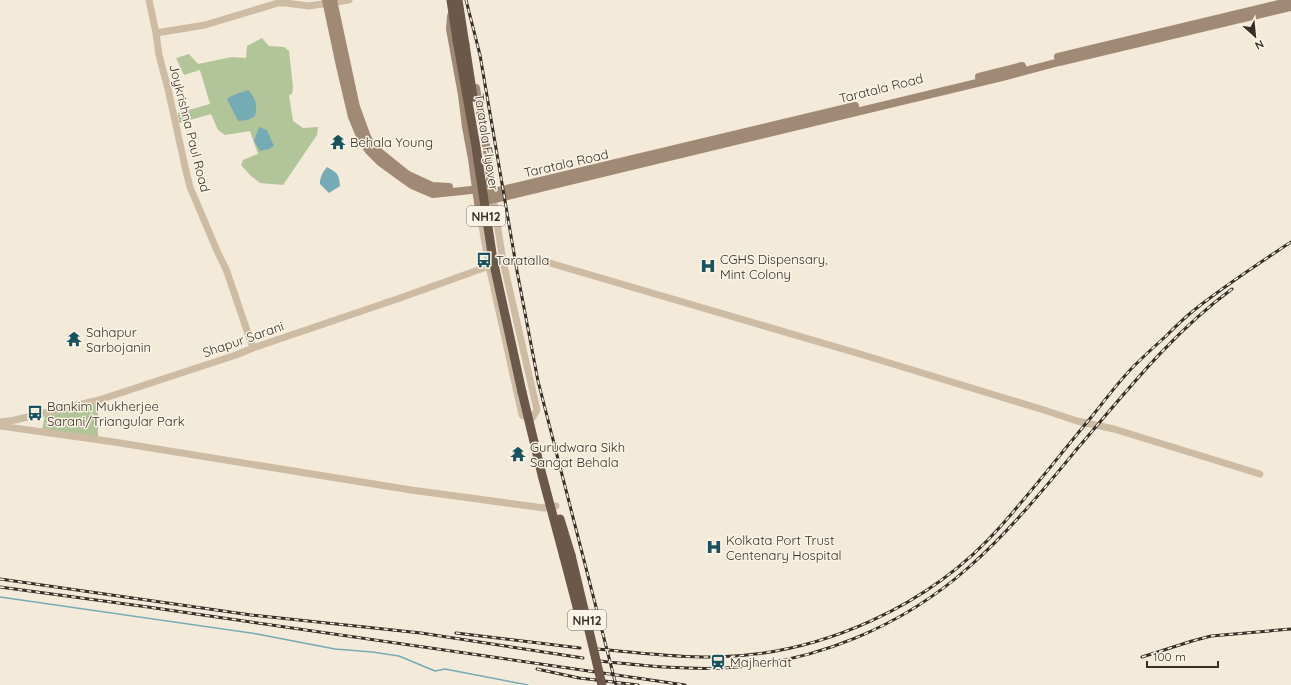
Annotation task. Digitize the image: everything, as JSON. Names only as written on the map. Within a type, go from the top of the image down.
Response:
[{"type":"highway","name":"NH12","points":[[451,0],[456,6]]},
{"type":"highway","name":"Taratala Flyover","points":[[456,6],[457,40],[476,147],[493,260],[531,418]]},
{"type":"highway","name":"Taratala Flyover","points":[[456,6],[465,46],[498,262],[525,393]]},
{"type":"highway","name":"NH12","points":[[531,418],[553,506],[568,556],[602,685]]},
{"type":"highway","name":"NH12","points":[[568,556],[597,685]]},
{"type":"main road","points":[[330,1],[346,92],[352,117],[362,141],[369,151],[380,162],[398,172],[432,186],[477,193],[492,190],[512,195],[1291,1]]},
{"type":"main road","points":[[456,6],[450,29],[477,193]]},
{"type":"main road","points":[[456,6],[464,16],[468,35],[492,190]]},
{"type":"main road","points":[[1115,46],[1291,7]]},
{"type":"main road","points":[[477,193],[492,190]]},
{"type":"street","name":"Joykrishna Paul Road","points":[[149,0],[159,55],[190,187],[226,269],[253,348]]},
{"type":"street","points":[[156,33],[205,25],[278,3],[309,6],[330,1],[349,0]]},
{"type":"street","points":[[477,193],[489,266],[522,415],[531,418],[537,410],[503,261],[492,190]]},
{"type":"street","name":"Shapur Sarani","points":[[0,422],[15,420],[99,400],[236,355],[503,261],[535,260],[544,261],[875,358],[1076,421],[1114,429],[1260,474]]},
{"type":"street","points":[[0,426],[114,442],[411,490],[544,508],[553,506]]},
{"type":"green space","points":[[262,38],[269,46],[284,47],[289,51],[293,87],[292,94],[289,95],[293,121],[303,128],[318,127],[317,135],[283,185],[260,183],[241,165],[243,160],[258,154],[250,131],[225,135],[218,130],[211,114],[179,123],[178,113],[210,104],[200,70],[184,75],[176,58],[189,54],[198,64],[232,57],[246,58],[247,46]]},
{"type":"green space","points":[[98,402],[98,438],[42,429],[45,416]]},
{"type":"water","points":[[248,90],[252,94],[255,101],[255,116],[248,120],[238,121],[227,99]]},
{"type":"water","points":[[259,127],[267,130],[274,146],[260,151],[254,141]]},
{"type":"water","points":[[327,167],[337,174],[340,186],[329,193],[320,184],[320,179]]},
{"type":"waterway","points":[[0,597],[257,634],[335,649],[399,656],[435,671],[445,669],[528,685]]},
{"type":"railway","points":[[466,0],[480,55],[517,271],[538,381],[616,685]]},
{"type":"railway","points":[[596,649],[686,657],[716,657],[755,654],[795,647],[834,636],[871,621],[907,602],[941,580],[972,555],[1000,527],[1123,378],[1138,362],[1193,311],[1241,275],[1291,242]]},
{"type":"railway","points":[[599,661],[662,667],[693,668],[724,668],[758,665],[791,659],[823,650],[886,624],[915,607],[943,588],[969,567],[998,540],[1039,495],[1150,364],[1189,325],[1232,289]]},
{"type":"railway","points":[[0,579],[251,615],[421,633],[583,658]]},
{"type":"railway","points":[[0,587],[685,685]]},
{"type":"railway","points":[[1142,657],[1211,636],[1291,629]]},
{"type":"railway","points":[[456,633],[580,648]]},
{"type":"railway","points":[[537,669],[579,678],[638,685]]},
{"type":"place","name":"Behala Young","points":[[338,142]]},
{"type":"place","name":"Taratalla","points":[[484,260]]},
{"type":"place","name":"CGHS Dispensary, Mint Colony","points":[[708,266]]},
{"type":"place","name":"Sahapur Sarbojanin","points":[[74,339]]},
{"type":"place","name":"Bankim Mukherjee Sarani/Triangular Park","points":[[35,413]]},
{"type":"place","name":"Gurudwara Sikh Sangat Behala","points":[[518,454]]},
{"type":"place","name":"Kolkata Port Trust Centenary Hospital","points":[[714,547]]},
{"type":"place","name":"Majherhat","points":[[718,662]]}]
